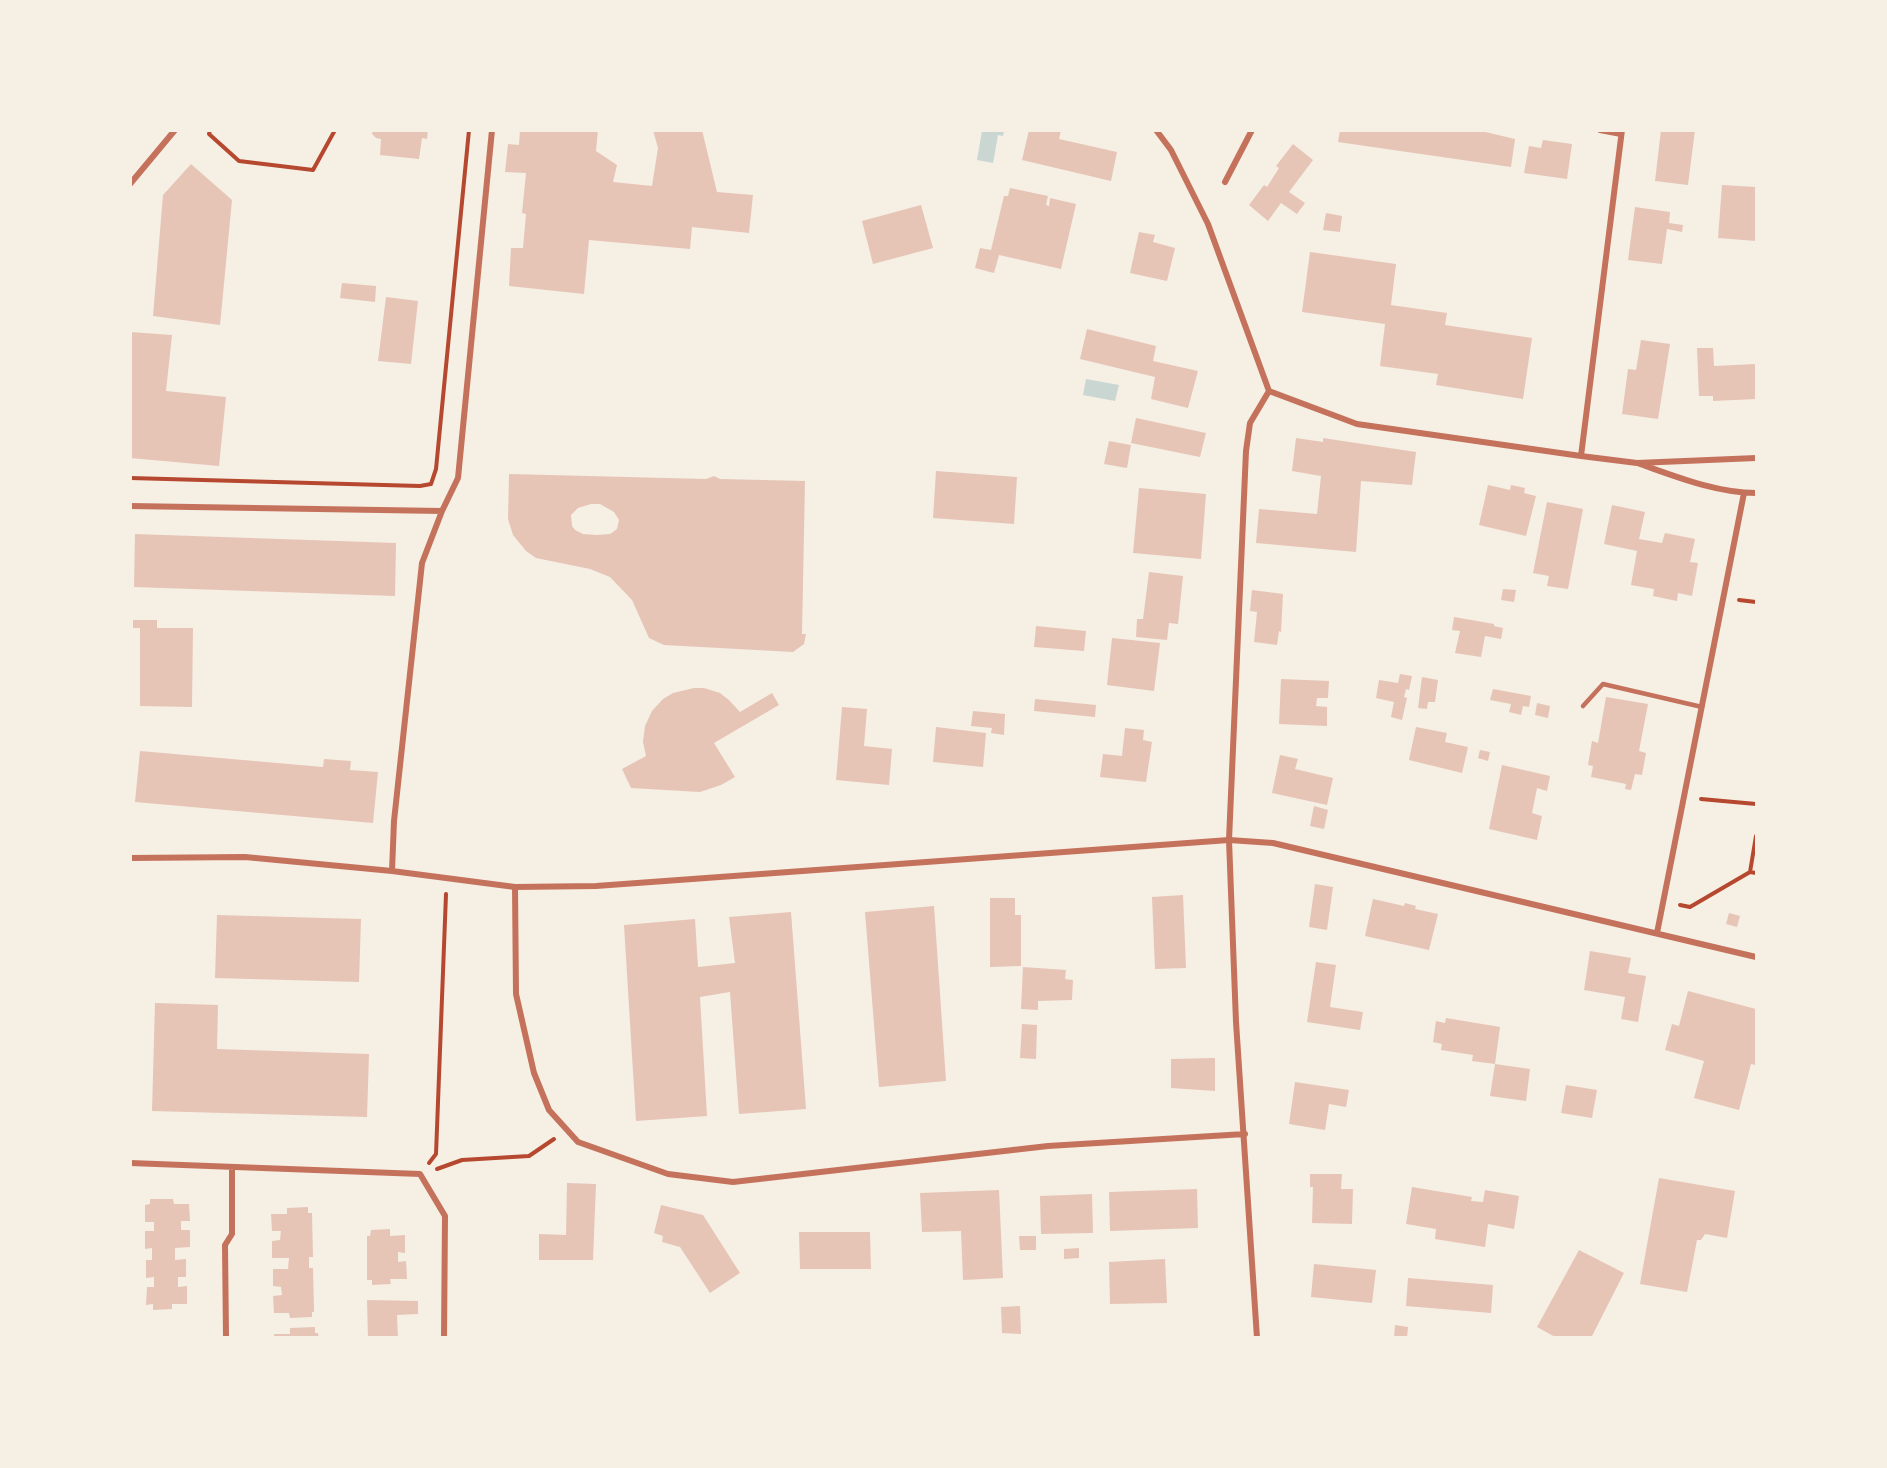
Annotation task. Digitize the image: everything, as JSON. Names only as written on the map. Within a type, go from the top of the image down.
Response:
[{"type":"street","points":[[130,184],[175,130]]},
{"type":"street","points":[[392,871],[394,821],[422,563],[442,511],[458,478],[492,130]]},
{"type":"street","points":[[1156,130],[1171,150],[1208,224],[1269,391],[1358,424],[1581,456],[1637,463],[1756,458]]},
{"type":"street","points":[[1225,182],[1252,130]]},
{"type":"street","points":[[1581,456],[1621,132],[1600,130]]},
{"type":"street","points":[[1257,1338],[1236,1022],[1229,840],[1246,451],[1250,423],[1269,391]]},
{"type":"street","points":[[1637,463],[1697,483],[1744,493],[1756,493]]},
{"type":"street","points":[[1657,933],[1665,902],[1744,493]]},
{"type":"street","points":[[130,506],[442,511]]},
{"type":"street","points":[[130,858],[244,857],[392,871],[514,887],[596,886],[1229,840],[1273,843],[1756,957]]},
{"type":"street","points":[[514,887],[516,994],[534,1073],[549,1110],[578,1142],[668,1174],[733,1182],[1047,1146],[1245,1134]]},
{"type":"street","points":[[130,1163],[420,1174],[445,1216],[444,1338]]},
{"type":"street","points":[[226,1338],[225,1245],[232,1234],[232,1167]]},
{"type":"lane","points":[[1583,706],[1603,684],[1702,707]]},
{"type":"path","points":[[210,130],[209,134],[239,161],[313,170],[335,130]]},
{"type":"path","points":[[130,478],[420,486],[431,484],[436,469],[469,130]]},
{"type":"path","points":[[1685,797],[1756,804]]},
{"type":"path","points":[[1750,872],[1756,836]]},
{"type":"path","points":[[1665,902],[1690,907],[1750,872],[1756,873]]},
{"type":"path","points":[[420,1174],[436,1154],[447,878]]},
{"type":"path","points":[[420,1174],[462,1160],[529,1156],[567,1130]]},
{"type":"shaded area","points":[[982,131],[1004,131],[1003,136],[998,135],[993,163],[977,160]]},
{"type":"shaded area","points":[[1086,379],[1119,385],[1115,401],[1083,395]]},
{"type":"building","points":[[373,130],[428,130],[427,139],[422,138],[419,159],[380,155],[381,139],[372,134]]},
{"type":"building","points":[[520,130],[598,130],[596,151],[617,165],[613,182],[652,186],[658,148],[653,130],[702,130],[717,192],[753,195],[749,233],[692,227],[690,249],[589,240],[584,294],[509,286],[511,248],[523,248],[526,214],[522,213],[526,173],[505,172],[508,144],[519,145]]},
{"type":"building","points":[[1029,130],[1061,130],[1059,139],[1117,152],[1111,181],[1022,160]]},
{"type":"building","points":[[1340,130],[1477,130],[1515,139],[1511,167],[1338,142]]},
{"type":"building","points":[[1661,130],[1695,130],[1688,185],[1655,181]]},
{"type":"building","points":[[1543,140],[1572,144],[1567,179],[1524,173],[1529,146],[1541,148]]},
{"type":"building","points":[[1293,144],[1313,160],[1289,192],[1305,203],[1297,214],[1281,203],[1268,221],[1249,205],[1264,185],[1267,187],[1279,168],[1276,166]]},
{"type":"building","points":[[191,164],[232,200],[220,325],[153,316],[163,195]]},
{"type":"building","points":[[1722,185],[1756,187],[1756,241],[1718,238]]},
{"type":"building","points":[[1010,188],[1048,196],[1046,205],[1049,206],[1050,198],[1076,204],[1061,269],[999,255],[994,273],[975,268],[980,248],[991,250],[1004,196],[1008,196]]},
{"type":"building","points":[[921,205],[933,248],[873,264],[862,221]]},
{"type":"building","points":[[1635,207],[1670,212],[1669,223],[1683,225],[1682,232],[1667,229],[1662,264],[1628,260]]},
{"type":"building","points":[[1326,213],[1342,216],[1340,232],[1323,230]]},
{"type":"building","points":[[1139,232],[1155,235],[1153,242],[1175,248],[1167,281],[1130,273]]},
{"type":"building","points":[[1310,252],[1396,264],[1391,305],[1447,313],[1445,325],[1532,338],[1523,399],[1436,385],[1438,374],[1380,366],[1385,324],[1302,312]]},
{"type":"building","points":[[342,283],[376,286],[375,302],[340,298]]},
{"type":"building","points":[[386,297],[418,301],[411,364],[378,361]]},
{"type":"building","points":[[1087,329],[1156,346],[1153,361],[1198,371],[1188,408],[1151,399],[1155,377],[1080,359]]},
{"type":"building","points":[[130,332],[172,335],[166,391],[226,397],[219,466],[130,458]]},
{"type":"building","points":[[1641,340],[1670,344],[1658,419],[1622,414],[1628,369],[1636,370]]},
{"type":"building","points":[[1697,348],[1713,348],[1714,366],[1756,364],[1756,399],[1713,401],[1713,396],[1699,396]]},
{"type":"building","points":[[1136,418],[1206,433],[1200,457],[1131,443]]},
{"type":"building","points":[[1296,438],[1323,442],[1323,438],[1416,452],[1412,485],[1361,481],[1356,552],[1256,543],[1259,509],[1317,514],[1321,476],[1292,471]]},
{"type":"building","points":[[1109,441],[1131,445],[1127,468],[1104,464]]},
{"type":"building","points":[[936,471],[1017,477],[1014,524],[933,518]]},
{"type":"building","points":[[509,474],[706,479],[714,476],[720,479],[805,481],[802,634],[806,634],[804,644],[793,652],[664,645],[649,638],[632,600],[610,577],[590,569],[536,558],[526,551],[513,535],[508,519]],"holes":[[[600,504],[614,512],[619,520],[617,529],[610,534],[597,535],[583,534],[575,530],[572,526],[571,515],[578,508]]]},
{"type":"building","points":[[1488,485],[1510,490],[1511,485],[1525,488],[1524,493],[1536,496],[1526,536],[1479,525]]},
{"type":"building","points":[[1139,488],[1206,494],[1201,559],[1133,553]]},
{"type":"building","points":[[1547,502],[1583,509],[1568,589],[1547,586],[1549,576],[1533,573]]},
{"type":"building","points":[[1612,505],[1645,512],[1639,539],[1662,543],[1665,533],[1695,539],[1690,562],[1698,563],[1692,596],[1678,593],[1677,601],[1653,596],[1654,589],[1631,585],[1637,551],[1604,544]]},
{"type":"building","points":[[135,534],[396,543],[395,596],[134,587]]},
{"type":"building","points":[[1149,572],[1183,576],[1178,624],[1169,623],[1167,640],[1136,637],[1137,619],[1143,619]]},
{"type":"building","points":[[1503,589],[1516,590],[1514,602],[1501,600]]},
{"type":"building","points":[[1252,590],[1283,594],[1281,632],[1279,631],[1277,645],[1254,642],[1257,612],[1250,611]]},
{"type":"building","points":[[1454,617],[1494,624],[1494,626],[1503,628],[1501,639],[1485,636],[1481,657],[1455,653],[1460,631],[1452,630]]},
{"type":"building","points":[[133,620],[157,620],[157,628],[193,628],[192,707],[140,706],[140,628],[133,628]]},
{"type":"building","points":[[1036,626],[1086,631],[1084,651],[1034,647]]},
{"type":"building","points":[[1112,638],[1160,643],[1154,691],[1107,685]]},
{"type":"building","points":[[1400,674],[1412,676],[1409,690],[1406,689],[1404,697],[1407,698],[1402,720],[1391,717],[1394,702],[1376,698],[1379,680],[1398,683]]},
{"type":"building","points":[[1422,677],[1438,680],[1435,702],[1428,702],[1427,709],[1418,708]]},
{"type":"building","points":[[1281,679],[1329,681],[1328,698],[1317,698],[1316,706],[1327,707],[1327,726],[1279,724]]},
{"type":"building","points":[[704,688],[720,693],[740,712],[772,693],[779,705],[714,743],[735,777],[721,785],[700,792],[631,788],[622,769],[646,756],[643,742],[645,726],[652,711],[663,699],[673,693]]},
{"type":"building","points":[[1493,689],[1531,696],[1529,707],[1523,706],[1521,715],[1509,712],[1511,704],[1490,700]]},
{"type":"building","points":[[1606,697],[1648,704],[1639,751],[1646,753],[1642,775],[1635,774],[1631,790],[1625,789],[1626,784],[1591,777],[1593,766],[1588,765],[1592,741],[1598,743]]},
{"type":"building","points":[[1035,699],[1096,705],[1095,717],[1034,711]]},
{"type":"building","points":[[1537,703],[1550,706],[1548,718],[1535,715]]},
{"type":"building","points":[[842,707],[867,709],[864,746],[892,749],[889,785],[836,780]]},
{"type":"building","points":[[973,711],[1005,714],[1004,735],[991,733],[992,728],[971,726]]},
{"type":"building","points":[[936,727],[986,733],[983,767],[933,762]]},
{"type":"building","points":[[1416,727],[1447,733],[1445,742],[1468,747],[1462,773],[1409,760]]},
{"type":"building","points":[[1125,728],[1144,730],[1143,740],[1152,742],[1146,782],[1100,777],[1103,754],[1122,756]]},
{"type":"building","points":[[1480,750],[1490,752],[1488,761],[1478,758]]},
{"type":"building","points":[[140,751],[323,767],[324,759],[351,761],[350,770],[378,772],[373,823],[135,802]]},
{"type":"building","points":[[1280,755],[1298,759],[1295,769],[1333,778],[1327,805],[1272,793]]},
{"type":"building","points":[[1502,765],[1550,776],[1547,791],[1537,788],[1532,813],[1542,816],[1537,840],[1489,829]]},
{"type":"building","points":[[1314,806],[1328,810],[1324,829],[1310,826]]},
{"type":"building","points":[[1315,884],[1333,887],[1327,930],[1309,927]]},
{"type":"building","points":[[1183,895],[1186,968],[1155,969],[1152,897]]},
{"type":"building","points":[[990,898],[1015,898],[1015,915],[1021,915],[1021,966],[990,967]]},
{"type":"building","points":[[1373,899],[1404,906],[1405,903],[1416,906],[1415,909],[1438,914],[1429,950],[1365,936]]},
{"type":"building","points":[[934,906],[946,1081],[879,1087],[865,912]]},
{"type":"building","points":[[791,912],[806,1109],[739,1114],[730,992],[700,997],[707,1116],[636,1121],[624,925],[695,919],[698,967],[735,963],[729,917]]},
{"type":"building","points":[[1729,913],[1740,916],[1737,927],[1726,924]]},
{"type":"building","points":[[217,915],[361,919],[359,982],[215,978]]},
{"type":"building","points":[[1590,951],[1631,958],[1628,973],[1646,976],[1638,1022],[1621,1019],[1625,997],[1584,990]]},
{"type":"building","points":[[1316,962],[1336,965],[1330,1007],[1363,1012],[1360,1030],[1307,1022]]},
{"type":"building","points":[[1023,967],[1066,970],[1065,979],[1073,980],[1072,1000],[1038,1001],[1038,1010],[1021,1009]]},
{"type":"building","points":[[1688,991],[1756,1009],[1756,1065],[1751,1064],[1739,1110],[1694,1098],[1704,1061],[1665,1050],[1672,1024],[1679,1026]]},
{"type":"building","points":[[155,1003],[218,1005],[217,1049],[369,1054],[367,1117],[152,1111]]},
{"type":"building","points":[[1446,1018],[1500,1027],[1495,1064],[1472,1061],[1473,1055],[1441,1050],[1442,1044],[1433,1042],[1436,1021],[1445,1023]]},
{"type":"building","points":[[1022,1024],[1037,1025],[1036,1059],[1020,1058]]},
{"type":"building","points":[[1215,1058],[1215,1091],[1171,1088],[1171,1059]]},
{"type":"building","points":[[1495,1064],[1530,1069],[1526,1101],[1490,1096]]},
{"type":"building","points":[[1295,1082],[1349,1090],[1346,1107],[1329,1104],[1325,1130],[1289,1124]]},
{"type":"building","points":[[1566,1085],[1597,1090],[1592,1118],[1561,1113]]},
{"type":"building","points":[[1310,1174],[1342,1174],[1341,1189],[1353,1189],[1352,1224],[1312,1223],[1313,1187],[1310,1187]]},
{"type":"building","points":[[1659,1178],[1735,1191],[1727,1238],[1705,1234],[1701,1240],[1697,1240],[1687,1292],[1640,1284]]},
{"type":"building","points":[[567,1183],[596,1184],[593,1260],[539,1260],[539,1234],[566,1235]]},
{"type":"building","points":[[1412,1187],[1472,1197],[1471,1201],[1483,1202],[1485,1190],[1519,1196],[1514,1229],[1488,1224],[1485,1247],[1435,1239],[1436,1229],[1406,1224]]},
{"type":"building","points":[[1197,1189],[1198,1228],[1110,1231],[1109,1192]]},
{"type":"building","points":[[999,1190],[1003,1278],[963,1280],[961,1231],[922,1232],[920,1193]]},
{"type":"building","points":[[1092,1194],[1093,1233],[1041,1234],[1040,1196]]},
{"type":"building","points":[[150,1199],[173,1199],[174,1204],[189,1204],[190,1221],[181,1221],[181,1230],[190,1230],[190,1247],[175,1248],[175,1260],[186,1259],[186,1277],[178,1277],[178,1287],[187,1286],[187,1304],[172,1304],[172,1309],[153,1310],[153,1304],[146,1305],[147,1287],[154,1287],[154,1277],[146,1278],[146,1260],[152,1260],[152,1248],[145,1249],[145,1231],[154,1231],[154,1222],[145,1222],[145,1205],[150,1204]]},
{"type":"building","points":[[661,1205],[703,1215],[740,1273],[710,1293],[680,1247],[662,1242],[663,1236],[654,1233]]},
{"type":"building","points":[[308,1207],[308,1213],[312,1213],[313,1257],[309,1257],[309,1268],[313,1268],[314,1312],[312,1312],[312,1317],[290,1318],[289,1313],[274,1313],[273,1296],[282,1295],[281,1287],[273,1286],[273,1269],[288,1269],[289,1258],[272,1258],[272,1241],[280,1240],[281,1231],[272,1231],[271,1214],[287,1214],[287,1208]]},
{"type":"building","points":[[390,1229],[390,1236],[405,1235],[405,1253],[398,1252],[398,1262],[406,1261],[407,1279],[390,1279],[391,1284],[372,1285],[372,1280],[367,1280],[367,1236],[370,1236],[371,1230]]},
{"type":"building","points":[[799,1232],[870,1232],[871,1269],[800,1269]]},
{"type":"building","points":[[1019,1236],[1036,1236],[1036,1250],[1020,1250]]},
{"type":"building","points":[[1079,1248],[1079,1258],[1064,1259],[1064,1249]]},
{"type":"building","points":[[1579,1250],[1624,1273],[1591,1338],[1557,1338],[1537,1327]]},
{"type":"building","points":[[1165,1259],[1167,1303],[1110,1304],[1109,1262]]},
{"type":"building","points":[[1314,1264],[1376,1270],[1372,1303],[1311,1297]]},
{"type":"building","points":[[1408,1278],[1493,1285],[1491,1313],[1406,1306]]},
{"type":"building","points":[[367,1300],[418,1301],[418,1314],[397,1315],[398,1338],[368,1338]]},
{"type":"building","points":[[1020,1306],[1021,1334],[1002,1333],[1001,1307]]},
{"type":"building","points":[[1395,1325],[1408,1327],[1407,1338],[1394,1338]]},
{"type":"building","points":[[315,1327],[315,1333],[318,1333],[319,1338],[274,1338],[274,1334],[290,1334],[290,1328]]}]
